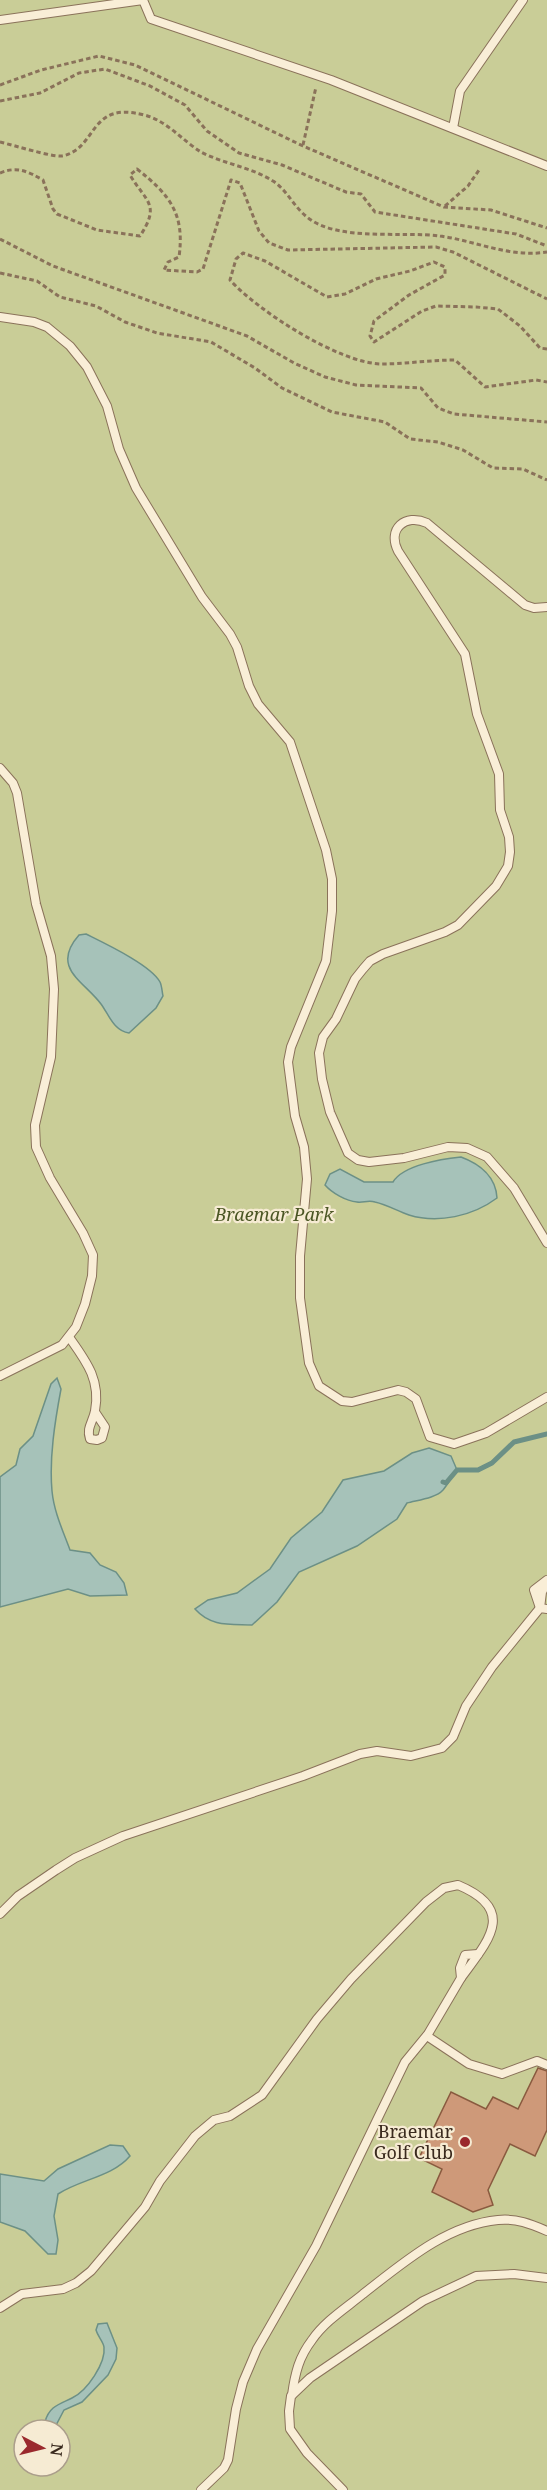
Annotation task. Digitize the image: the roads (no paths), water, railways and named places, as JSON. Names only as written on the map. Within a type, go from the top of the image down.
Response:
[{"type":"lane","points":[[0,20],[143,0],[151,19],[318,76],[547,166]]},
{"type":"lane","points":[[453,129],[460,91],[523,0]]},
{"type":"lane","points":[[0,317],[34,322],[47,327],[70,346],[95,379],[107,406],[119,449],[136,489],[202,597],[230,634],[258,704],[290,742],[326,850],[332,879],[332,911],[326,961],[291,1047],[288,1062],[295,1116],[304,1147],[307,1179],[300,1256],[300,1298],[309,1363],[319,1386],[342,1401],[352,1402],[398,1390],[406,1392],[416,1399],[430,1437],[454,1444],[486,1433],[547,1397]]},
{"type":"lane","points":[[547,607],[534,608],[525,605],[427,523],[408,519],[398,526],[394,534],[395,544],[465,654],[477,714],[499,774],[500,810],[509,837],[508,866],[496,886],[458,925],[370,962],[355,979],[336,1019],[323,1037],[319,1053],[322,1079],[330,1112],[348,1153],[358,1160],[369,1162],[404,1158],[448,1148],[467,1148],[487,1156],[514,1188],[547,1242]]},
{"type":"lane","points":[[0,768],[13,783],[17,793],[36,904],[53,974],[51,1057],[35,1125],[36,1147],[50,1178],[83,1233],[93,1255],[92,1276],[85,1304],[76,1327],[69,1337],[62,1345],[0,1376]]},
{"type":"lane","points":[[69,1337],[85,1357],[93,1374],[95,1412]]},
{"type":"lane","points":[[0,1914],[18,1896],[56,1870],[75,1858],[123,1836],[303,1776],[360,1754],[376,1752],[411,1756],[442,1748],[453,1737],[475,1690],[544,1608],[534,1590],[547,1582]]},
{"type":"lane","points":[[0,2308],[22,2294],[63,2289],[91,2271],[145,2207],[160,2181],[195,2136],[214,2120],[230,2116],[262,2095],[307,2032],[345,1985],[411,1915],[444,1888],[458,1885],[485,1901],[492,1910],[493,1927],[489,1939],[478,1954],[465,1955],[460,1968],[461,1978],[427,2036],[405,2062],[321,2236],[257,2349],[243,2382],[228,2460],[219,2474],[201,2490]]},
{"type":"lane","points":[[427,2036],[469,2064],[502,2074],[537,2061],[547,2065]]},
{"type":"lane","points":[[343,2490],[307,2453],[290,2429],[289,2411],[297,2364],[313,2338],[336,2315],[418,2251],[464,2228],[499,2220],[524,2222],[547,2231]]},
{"type":"lane","points":[[291,2396],[310,2378],[440,2291],[476,2276],[514,2274],[547,2278]]},
{"type":"water","points":[[86,934],[137,962],[155,975],[160,982],[163,996],[156,1008],[129,1033],[116,1026],[101,1004],[79,981],[69,965],[68,956],[71,946],[79,935]]},
{"type":"water","points":[[461,1157],[486,1172],[494,1184],[497,1198],[477,1210],[455,1217],[420,1218],[375,1202],[353,1201],[331,1191],[325,1185],[330,1174],[340,1169],[364,1182],[393,1182],[405,1171],[414,1167]]},
{"type":"water","points":[[57,1378],[61,1389],[51,1466],[53,1499],[57,1514],[70,1550],[90,1553],[100,1565],[116,1572],[124,1583],[127,1595],[90,1596],[68,1589],[0,1607],[0,1477],[16,1465],[20,1449],[33,1436],[51,1384]]},
{"type":"water","points":[[429,1448],[451,1456],[457,1470],[440,1493],[407,1503],[397,1519],[357,1546],[299,1572],[277,1602],[252,1625],[214,1622],[195,1609],[208,1600],[237,1593],[270,1569],[291,1538],[322,1512],[343,1480],[384,1471],[412,1453]]},
{"type":"water","points":[[110,2145],[123,2146],[130,2156],[114,2169],[58,2194],[54,2216],[58,2240],[56,2254],[48,2254],[25,2231],[0,2222],[0,2174],[44,2181],[58,2169]]},
{"type":"water","points":[[107,2323],[117,2348],[116,2359],[108,2375],[82,2402],[64,2410],[60,2418],[47,2418],[49,2412],[56,2406],[84,2389],[99,2368],[104,2347],[96,2330],[98,2324]]},
{"type":"waterway","points":[[443,1482],[446,1483],[457,1470],[478,1470],[492,1463],[514,1442],[547,1434]]},
{"type":"place","name":"Braemar Golf Club","points":[[465,2142]]},
{"type":"park label","name":"Braemar Park","points":[[274,1215]]}]
